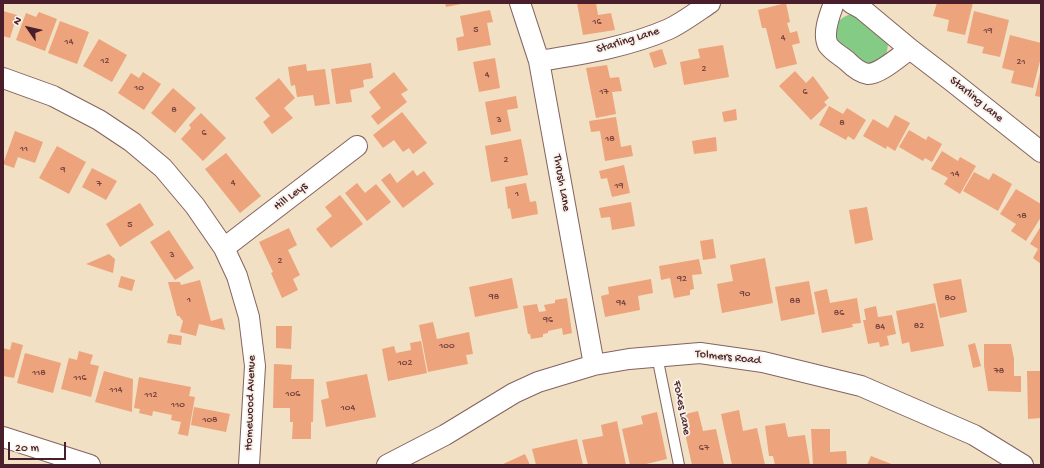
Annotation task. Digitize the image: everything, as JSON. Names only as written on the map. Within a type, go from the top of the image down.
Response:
[{"type":"street","name":"Thrush Lane","points":[[520,3],[539,61],[594,365]]},
{"type":"street","name":"Starling Lane","points":[[539,61],[601,51],[638,41],[670,28],[710,3]]},
{"type":"street","points":[[834,3],[826,32],[828,44],[834,51],[858,70],[868,74],[880,71],[910,49]]},
{"type":"street","name":"Starling Lane","points":[[851,3],[862,9],[910,49],[1041,152]]},
{"type":"street","name":"Homewood Avenue","points":[[3,78],[53,96],[99,120],[132,142],[163,168],[191,200],[224,248],[237,276],[249,317],[255,366],[249,465]]},
{"type":"street","name":"Hill Leys","points":[[224,248],[357,146]]},
{"type":"street","name":"Tolmers Road","points":[[390,464],[445,435],[514,393],[538,382],[594,365],[629,359],[700,353],[763,362],[861,386],[974,435],[1024,465]]},
{"type":"street","points":[[3,437],[90,465]]},
{"type":"lane","name":"Foxes Lane","points":[[657,356],[679,465]]},
{"type":"green space","points":[[851,14],[860,15],[888,43],[886,54],[882,60],[863,65],[834,37],[838,22]]},
{"type":"building","points":[[445,3],[461,3],[461,4],[446,7]]},
{"type":"building","points":[[577,3],[596,3],[598,15],[611,13],[615,30],[583,35]]},
{"type":"building","points":[[786,3],[790,22],[787,23],[790,33],[797,31],[800,43],[792,45],[797,64],[776,69],[766,28],[762,28],[758,10]]},
{"type":"building","points":[[937,3],[973,3],[965,35],[947,31],[949,20],[933,16]]},
{"type":"building","points":[[490,10],[493,22],[487,23],[491,45],[458,51],[456,38],[464,36],[460,16]]},
{"type":"building","points":[[3,11],[17,15],[10,38],[3,36]]},
{"type":"building","points":[[974,11],[1009,20],[1000,57],[982,53],[984,47],[967,43]]},
{"type":"building","points":[[39,12],[57,19],[45,51],[16,40],[26,13],[36,17]]},
{"type":"building","points":[[60,21],[89,32],[77,64],[48,53]]},
{"type":"building","points":[[1010,35],[1041,43],[1041,57],[1033,88],[1011,83],[1014,71],[1002,68]]},
{"type":"building","points":[[99,39],[127,55],[112,82],[83,66]]},
{"type":"building","points":[[723,45],[729,77],[684,85],[680,62],[700,58],[698,49]]},
{"type":"building","points":[[662,49],[667,64],[654,68],[649,53]]},
{"type":"building","points":[[495,58],[500,88],[479,92],[473,62]]},
{"type":"building","points":[[371,63],[373,78],[363,80],[364,87],[350,90],[352,102],[336,104],[331,69]]},
{"type":"building","points":[[306,64],[307,71],[325,69],[330,104],[315,106],[313,95],[297,97],[295,85],[291,86],[288,67]]},
{"type":"building","points":[[607,65],[610,78],[619,77],[622,91],[612,92],[616,114],[596,118],[586,68]]},
{"type":"building","points":[[795,71],[806,83],[813,76],[829,98],[824,102],[827,105],[811,120],[779,86]]},
{"type":"building","points":[[143,72],[161,84],[144,110],[118,93],[131,73],[139,78]]},
{"type":"building","points":[[394,72],[408,90],[401,94],[407,102],[378,125],[371,116],[381,108],[369,92]]},
{"type":"building","points":[[1040,73],[1041,74],[1041,97],[1035,96]]},
{"type":"building","points":[[279,78],[295,98],[284,108],[293,118],[272,134],[263,122],[270,116],[255,98]]},
{"type":"building","points":[[173,88],[196,108],[175,133],[151,113]]},
{"type":"building","points":[[516,96],[518,108],[507,110],[511,131],[491,135],[485,102]]},
{"type":"building","points":[[829,106],[843,114],[847,108],[866,120],[854,140],[848,136],[846,140],[819,125]]},
{"type":"building","points":[[736,109],[737,120],[724,122],[722,112]]},
{"type":"building","points":[[402,112],[427,143],[413,154],[409,148],[403,152],[394,140],[383,148],[373,135]]},
{"type":"building","points":[[201,113],[226,138],[203,161],[181,139],[191,128],[189,125]]},
{"type":"building","points":[[895,115],[910,123],[895,151],[887,146],[886,149],[863,136],[873,119],[888,128]]},
{"type":"building","points":[[616,117],[621,147],[631,145],[633,156],[605,161],[600,131],[591,132],[589,121]]},
{"type":"building","points":[[909,130],[926,140],[928,136],[942,144],[932,162],[925,158],[923,161],[899,147]]},
{"type":"building","points":[[15,131],[43,142],[35,163],[18,157],[14,168],[3,164]]},
{"type":"building","points":[[716,137],[717,151],[694,154],[692,141]]},
{"type":"building","points":[[521,139],[528,175],[491,182],[485,146]]},
{"type":"building","points":[[57,146],[86,162],[69,194],[39,178]]},
{"type":"building","points":[[942,151],[958,161],[960,157],[976,166],[960,194],[944,184],[948,178],[931,169]]},
{"type":"building","points":[[226,153],[261,196],[240,213],[205,169]]},
{"type":"building","points":[[624,165],[630,193],[612,197],[607,178],[601,179],[599,171]]},
{"type":"building","points":[[92,168],[117,181],[106,200],[82,187]]},
{"type":"building","points":[[413,170],[417,176],[424,171],[434,184],[403,208],[381,180],[390,173],[397,183]]},
{"type":"building","points":[[974,172],[989,180],[993,173],[1012,184],[998,211],[963,191]]},
{"type":"building","points":[[357,183],[365,193],[376,184],[391,202],[367,221],[345,193]]},
{"type":"building","points":[[526,183],[530,202],[536,201],[538,214],[512,219],[510,208],[508,209],[505,187]]},
{"type":"building","points":[[1016,189],[1041,204],[1041,217],[1026,241],[1011,231],[1016,224],[1000,214]]},
{"type":"building","points":[[340,195],[363,224],[331,248],[316,229],[332,216],[325,207]]},
{"type":"building","points":[[631,202],[635,226],[612,230],[610,217],[601,218],[599,208]]},
{"type":"building","points":[[140,203],[154,225],[120,247],[106,224]]},
{"type":"building","points":[[867,207],[873,240],[855,244],[849,210]]},
{"type":"building","points":[[1041,226],[1041,264],[1033,258],[1038,249],[1030,244]]},
{"type":"building","points":[[289,228],[297,245],[288,250],[300,275],[293,279],[298,290],[282,298],[271,273],[273,272],[259,242]]},
{"type":"building","points":[[169,230],[194,268],[175,280],[150,242]]},
{"type":"building","points":[[713,239],[716,258],[703,260],[700,241]]},
{"type":"building","points":[[109,254],[115,259],[113,273],[86,264]]},
{"type":"building","points":[[765,258],[773,303],[722,313],[717,284],[733,281],[730,265]]},
{"type":"building","points":[[699,259],[702,274],[692,275],[694,289],[690,290],[690,295],[674,298],[670,278],[661,280],[659,266]]},
{"type":"building","points":[[121,276],[135,280],[132,291],[118,287]]},
{"type":"building","points":[[512,278],[518,308],[475,317],[469,287]]},
{"type":"building","points":[[651,279],[653,293],[638,296],[640,310],[605,317],[601,296],[609,294],[608,287]]},
{"type":"building","points":[[961,279],[967,312],[940,318],[933,284]]},
{"type":"building","points":[[200,280],[211,321],[222,318],[225,330],[199,324],[196,336],[180,332],[183,321],[179,316],[177,316],[168,282],[180,282],[181,285]]},
{"type":"building","points":[[809,281],[815,314],[781,321],[775,287]]},
{"type":"building","points":[[827,289],[830,303],[857,298],[861,323],[852,324],[853,327],[822,333],[814,292]]},
{"type":"building","points":[[567,298],[572,333],[563,335],[562,328],[548,331],[548,333],[543,334],[543,337],[531,339],[530,334],[528,334],[523,306],[537,304],[539,312],[546,311],[544,305],[555,303],[555,300]]},
{"type":"building","points":[[935,303],[944,346],[911,352],[909,342],[902,344],[896,311]]},
{"type":"building","points":[[876,306],[878,317],[892,315],[896,334],[887,336],[889,345],[880,347],[879,342],[868,344],[863,320],[866,320],[864,309]]},
{"type":"building","points":[[433,322],[437,339],[469,332],[473,354],[466,355],[468,364],[428,372],[419,325]]},
{"type":"building","points":[[276,326],[292,326],[291,349],[276,348]]},
{"type":"building","points":[[169,334],[182,336],[181,345],[167,343]]},
{"type":"building","points":[[421,341],[427,373],[388,381],[382,349],[394,346],[396,353],[411,350],[410,343]]},
{"type":"building","points":[[12,342],[23,345],[14,378],[3,376],[3,348],[10,350]]},
{"type":"building","points":[[975,343],[981,366],[973,368],[968,345]]},
{"type":"building","points":[[984,344],[1011,344],[1014,359],[1014,376],[1021,376],[1021,392],[988,391],[984,366]]},
{"type":"building","points":[[79,351],[93,355],[90,364],[99,366],[91,397],[61,389],[69,358],[77,360]]},
{"type":"building","points":[[25,353],[61,363],[53,393],[17,383]]},
{"type":"building","points":[[274,364],[292,365],[291,379],[314,379],[311,439],[292,439],[293,422],[290,422],[290,408],[273,408]]},
{"type":"building","points":[[104,371],[133,379],[132,412],[95,402]]},
{"type":"building","points":[[1027,371],[1041,371],[1041,418],[1028,419]]},
{"type":"building","points":[[367,374],[376,417],[326,427],[321,400],[329,398],[326,382]]},
{"type":"building","points":[[139,377],[191,387],[189,396],[195,397],[188,436],[178,434],[181,422],[171,420],[172,415],[153,411],[152,416],[139,413],[140,409],[134,408]]},
{"type":"building","points":[[194,407],[230,414],[226,432],[191,425]]},
{"type":"building","points":[[739,410],[743,431],[757,428],[765,465],[732,465],[721,414]]},
{"type":"building","points":[[698,411],[703,431],[716,429],[724,465],[692,465],[681,415]]},
{"type":"building","points":[[657,412],[667,459],[642,465],[630,465],[622,429],[643,424],[641,416]]},
{"type":"building","points":[[617,421],[626,465],[588,465],[582,440],[603,436],[601,425]]},
{"type":"building","points":[[785,423],[788,437],[805,435],[810,465],[775,465],[773,456],[769,456],[765,426]]},
{"type":"building","points":[[811,429],[830,429],[830,452],[846,451],[847,465],[813,465]]},
{"type":"building","points":[[577,439],[583,465],[536,465],[532,449]]},
{"type":"building","points":[[525,454],[530,465],[501,465]]},
{"type":"building","points":[[871,456],[894,465],[867,465]]}]
